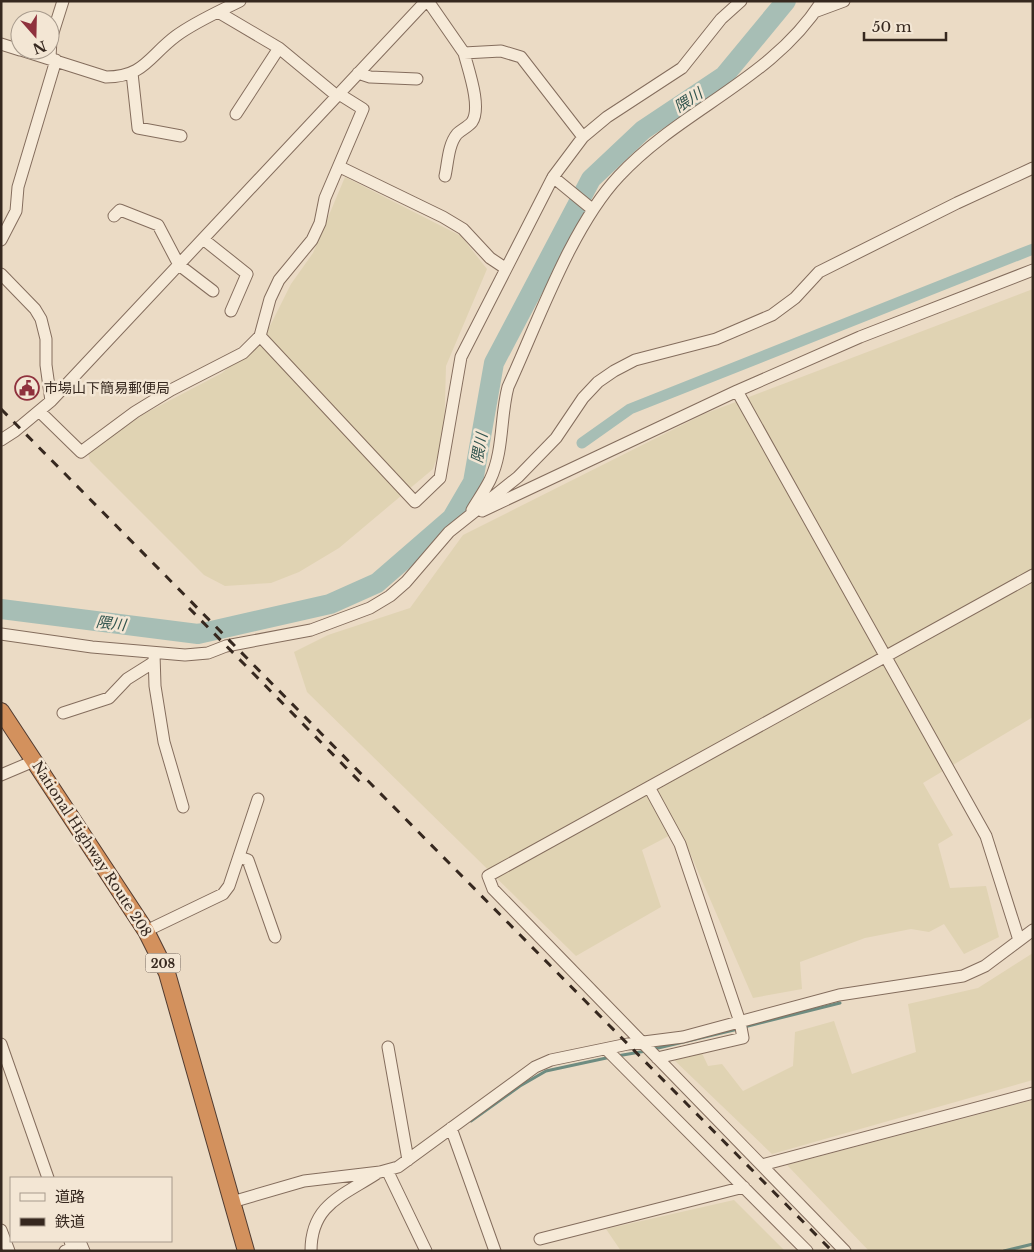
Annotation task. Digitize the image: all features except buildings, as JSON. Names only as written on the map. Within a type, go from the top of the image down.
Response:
[{"type":"highway","name":"National Highway Route 208","points":[[1,711],[146,930],[167,973],[246,1251]]},
{"type":"street","points":[[56,60],[106,77],[120,77],[132,74],[144,67],[175,37],[240,1]]},
{"type":"street","points":[[260,336],[415,502],[440,478],[461,357],[553,177],[583,137],[607,117],[682,68],[721,19],[741,1]]},
{"type":"street","points":[[467,518],[490,479],[496,464],[508,387],[589,206],[645,151],[681,122],[763,68],[819,6],[844,1]]},
{"type":"street","points":[[1,440],[51,401],[424,2],[464,53],[473,88],[476,112],[472,122],[456,135],[451,145],[445,176]]},
{"type":"street","points":[[39,411],[81,452],[135,412],[171,390],[243,353],[260,336],[270,299],[279,280],[312,240],[320,223],[325,198],[340,168],[362,109],[338,95],[279,48],[218,12]]},
{"type":"street","points":[[236,114],[279,48]]},
{"type":"street","points":[[464,53],[501,51],[521,57],[583,137]]},
{"type":"street","points":[[1,240],[16,211],[18,187],[53,60]]},
{"type":"street","points":[[358,73],[370,77],[418,79]]},
{"type":"street","points":[[132,74],[138,128],[180,136]]},
{"type":"street","points":[[340,168],[450,221],[463,229],[490,258],[505,268]]},
{"type":"street","points":[[1,634],[154,658],[208,652],[235,644],[311,630],[370,608],[390,596],[406,582],[449,532],[518,478],[556,438],[583,398],[598,382],[614,370],[635,360],[716,339],[772,315],[795,298],[819,272],[1033,168]]},
{"type":"street","points":[[553,177],[589,206]]},
{"type":"street","points":[[114,216],[120,210],[158,225],[179,265],[213,291]]},
{"type":"street","points":[[203,239],[247,274],[230,311]]},
{"type":"street","points":[[467,518],[540,486],[737,390],[860,337],[1033,270]]},
{"type":"street","points":[[1,274],[35,309],[41,319],[46,339],[46,365],[51,401]]},
{"type":"street","points":[[737,390],[986,836],[1019,940]]},
{"type":"street","points":[[846,1251],[641,1043],[493,889],[488,876],[1033,575]]},
{"type":"street","points":[[63,712],[109,698],[127,679],[154,658]]},
{"type":"street","points":[[154,658],[164,742],[183,807]]},
{"type":"street","points":[[1,775],[34,761]]},
{"type":"street","points":[[650,787],[680,844],[740,1022],[743,1038],[657,1058]]},
{"type":"street","points":[[146,930],[223,894],[229,886],[258,799]]},
{"type":"street","points":[[239,857],[248,860],[275,937]]},
{"type":"street","points":[[232,1202],[304,1181],[384,1171],[398,1167],[535,1067],[551,1060],[683,1037],[839,995],[963,976],[985,966],[1033,930]]},
{"type":"street","points":[[1,1044],[48,1177]]},
{"type":"street","points":[[388,1048],[408,1160]]},
{"type":"street","points":[[606,1049],[807,1251]]},
{"type":"street","points":[[762,1165],[1033,1094]]},
{"type":"street","points":[[451,1128],[495,1251]]},
{"type":"street","points":[[310,1251],[310,1233],[316,1219],[325,1208],[384,1171]]},
{"type":"street","points":[[384,1171],[426,1251]]},
{"type":"street","points":[[540,1238],[744,1187]]},
{"type":"street","points":[[1,1230],[9,1251]]},
{"type":"street","points":[[65,1251],[78,1245]]},
{"type":"shaded area","points":[[345,177],[461,236],[487,269],[446,366],[444,438],[433,469],[339,548],[299,572],[271,583],[225,586],[204,575],[90,461],[88,452],[144,414],[222,373],[254,346],[270,326],[291,284],[313,253]]},
{"type":"shaded area","points":[[1033,289],[1033,717],[923,783],[953,835],[938,844],[950,888],[986,886],[999,937],[964,954],[944,924],[929,932],[911,929],[865,938],[800,962],[802,989],[753,998],[680,830],[642,850],[661,907],[576,956],[307,692],[294,652],[328,635],[410,608],[463,535],[704,414]]},
{"type":"shaded area","points":[[1033,953],[1033,1080],[772,1154],[672,1058],[701,1051],[708,1066],[722,1064],[743,1091],[793,1066],[795,1032],[834,1021],[852,1074],[916,1052],[908,1004],[978,988]]},
{"type":"shaded area","points":[[1033,1100],[1033,1251],[869,1251],[787,1165]]},
{"type":"shaded area","points":[[734,1200],[785,1251],[621,1251],[606,1229]]},
{"type":"waterway","name":"隈川","points":[[1,609],[198,634],[330,604],[377,583],[452,518],[473,482],[494,363],[591,179],[643,130],[724,76],[786,1]]},
{"type":"waterway","points":[[582,443],[630,409],[1033,249]]},
{"type":"waterway","points":[[744,1027],[840,1003]]},
{"type":"waterway","points":[[654,1049],[738,1029]]},
{"type":"waterway","points":[[617,1056],[646,1051]]},
{"type":"waterway","points":[[471,1121],[520,1086],[546,1071],[611,1057]]},
{"type":"waterway","points":[[1004,1251],[1033,1244]]},
{"type":"railway","points":[[1,409],[832,1251]]},
{"type":"railway","points":[[189,608],[364,786]]},
{"type":"place","name":"市場山下簡易郵便局","points":[[27,388]]}]
